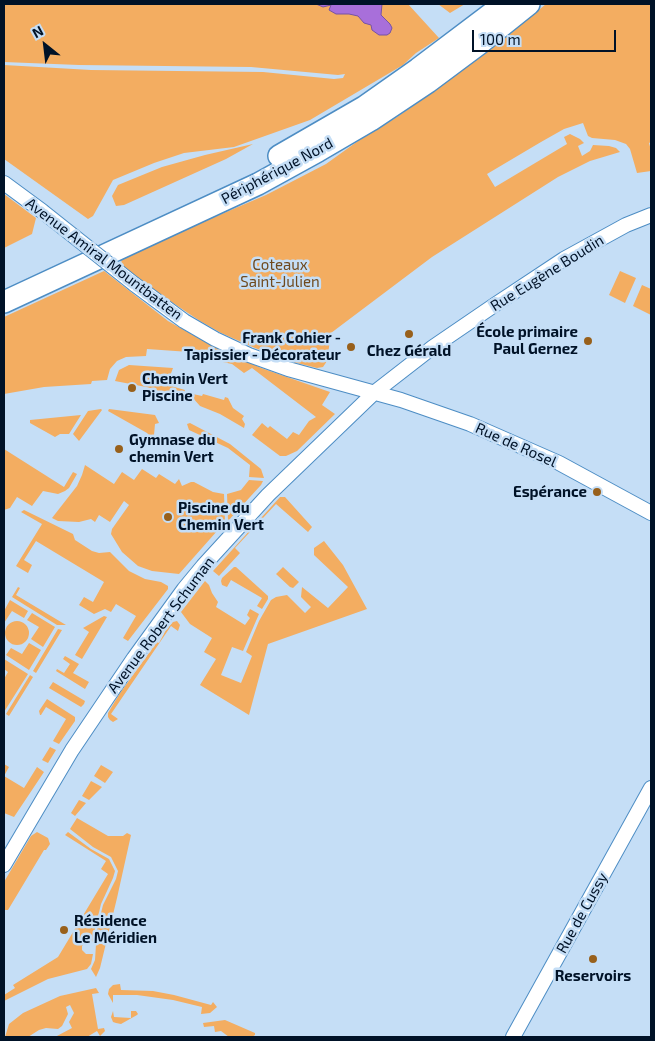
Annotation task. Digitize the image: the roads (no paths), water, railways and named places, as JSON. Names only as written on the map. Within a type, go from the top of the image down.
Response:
[{"type":"highway","name":"Périphérique Nord","points":[[4,286],[251,172],[310,139],[364,106],[418,69],[504,4]]},
{"type":"highway","name":"Périphérique Nord","points":[[4,302],[258,184],[318,152],[428,82],[529,4]]},
{"type":"street","name":"Avenue Amiral Mountbatten","points":[[4,183],[184,321],[215,339],[249,355],[288,369],[375,392]]},
{"type":"street","name":"Rue Eugène Boudin","points":[[375,392],[445,339],[549,269],[626,225],[651,215]]},
{"type":"street","name":"Rue de Rosel","points":[[375,392],[439,412],[531,450],[565,466],[651,513]]},
{"type":"street","name":"Avenue Robert Schuman","points":[[4,865],[72,750],[134,658],[184,589],[268,495],[375,392]]},
{"type":"street","name":"Rue de Cussy","points":[[513,1037],[651,788]]},
{"type":"place","name":"Chez Gérald","points":[[409,334]]},
{"type":"place","name":"École primaire Paul Gernez","points":[[588,341]]},
{"type":"place","name":"Frank Cohier - Tapissier - Décorateur","points":[[351,347]]},
{"type":"place","name":"Chemin Vert Piscine","points":[[132,388]]},
{"type":"place","name":"Gymnase du chemin Vert","points":[[119,449]]},
{"type":"place","name":"Espérance","points":[[597,492]]},
{"type":"place","name":"Piscine du Chemin Vert","points":[[168,517]]},
{"type":"place","name":"Résidence Le Méridien","points":[[64,930]]},
{"type":"place","name":"Reservoirs","points":[[593,959]]},
{"type":"park label","name":"Coteaux Saint-Julien","points":[[280,274]]}]
